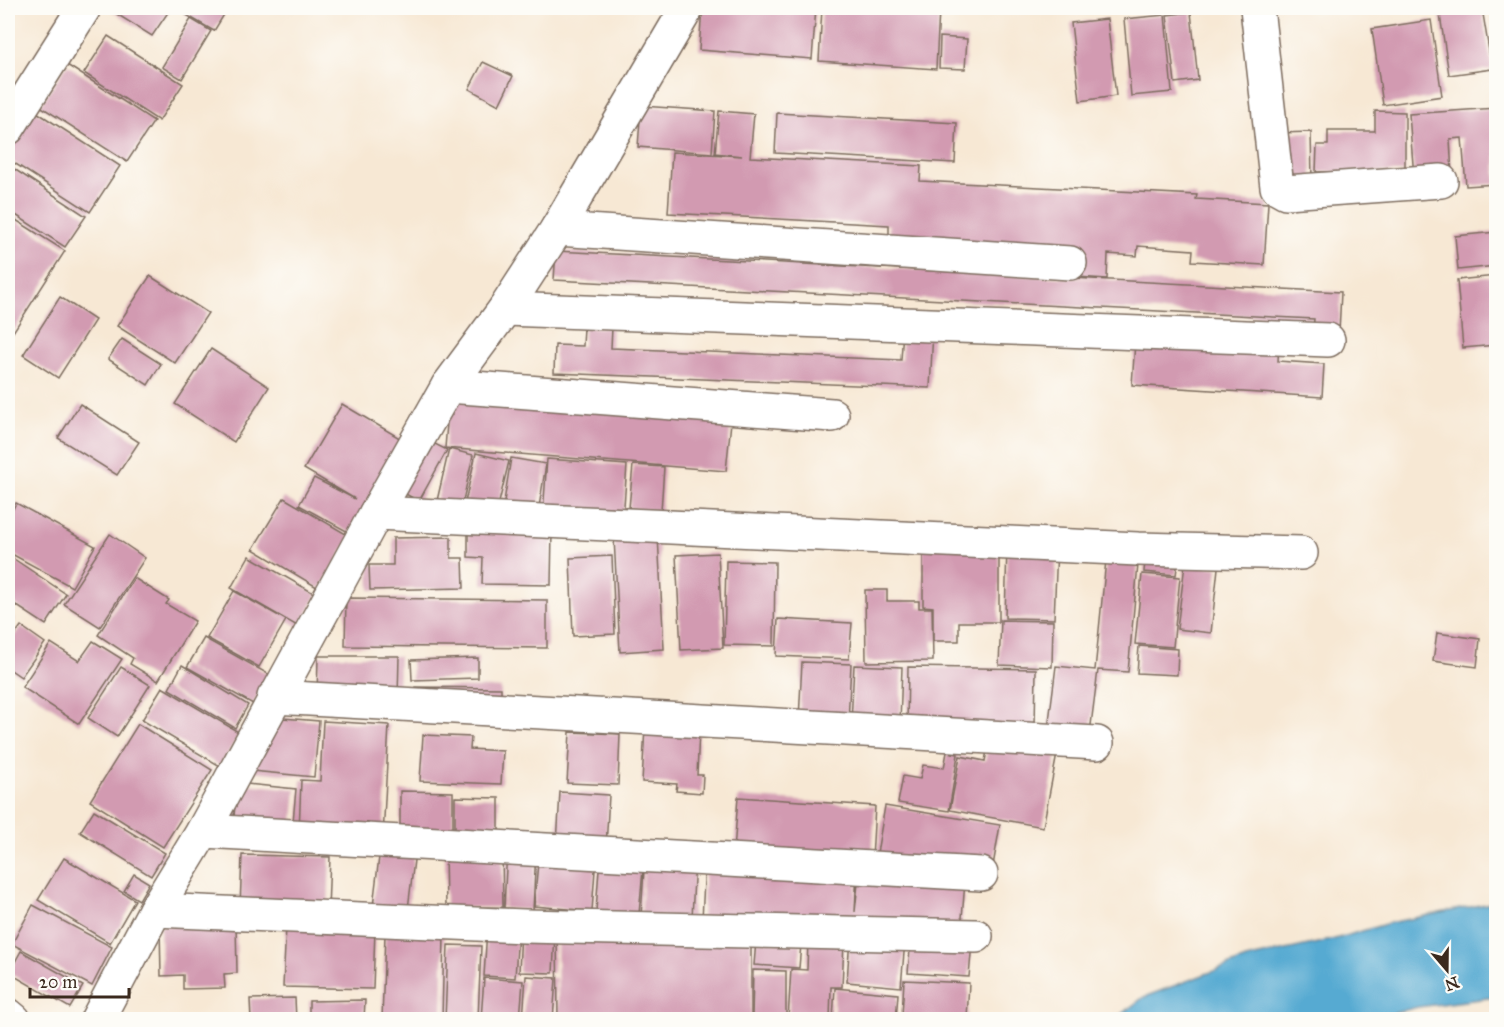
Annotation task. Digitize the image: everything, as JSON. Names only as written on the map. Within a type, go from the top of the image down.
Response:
[{"type":"street","points":[[8,128],[84,8]]},
{"type":"street","points":[[97,1020],[155,910],[203,831],[274,698],[448,386],[505,309],[557,229],[687,8]]},
{"type":"street","points":[[1257,8],[1277,188],[1286,192],[1441,181]]},
{"type":"street","points":[[557,229],[1070,263]]},
{"type":"street","points":[[505,309],[1328,340]]},
{"type":"street","points":[[448,386],[832,415]]},
{"type":"street","points":[[376,513],[1138,549],[1301,553]]},
{"type":"street","points":[[274,698],[1097,743]]},
{"type":"street","points":[[203,831],[981,874]]},
{"type":"street","points":[[155,910],[525,926],[976,936]]},
{"type":"street","points":[[8,1015],[14,1020]]},
{"type":"water","points":[[1496,902],[1496,997],[1418,1007],[1367,1020],[1115,1019],[1144,997],[1246,959],[1335,939],[1389,923]]},
{"type":"building","points":[[107,8],[171,8],[152,36]]},
{"type":"building","points":[[186,8],[228,8],[214,31],[183,13]]},
{"type":"building","points":[[702,8],[816,8],[812,59],[699,50]]},
{"type":"building","points":[[822,8],[939,10],[936,69],[819,61]]},
{"type":"building","points":[[1439,8],[1482,8],[1492,69],[1449,75]]},
{"type":"building","points":[[1191,12],[1198,80],[1175,83],[1167,15]]},
{"type":"building","points":[[1165,15],[1172,92],[1131,96],[1124,19]]},
{"type":"building","points":[[191,19],[211,31],[182,79],[162,67]]},
{"type":"building","points":[[1107,19],[1116,96],[1080,101],[1071,23]]},
{"type":"building","points":[[1431,20],[1442,96],[1383,105],[1372,29]]},
{"type":"building","points":[[108,36],[183,84],[159,121],[84,73]]},
{"type":"building","points":[[940,37],[967,39],[965,69],[939,68]]},
{"type":"building","points":[[483,62],[513,76],[499,105],[469,89]]},
{"type":"building","points":[[67,65],[154,121],[127,162],[40,106]]},
{"type":"building","points":[[641,106],[715,111],[712,153],[638,147]]},
{"type":"building","points":[[1496,108],[1496,184],[1466,186],[1462,138],[1450,139],[1452,175],[1414,177],[1409,114]]},
{"type":"building","points":[[32,109],[120,166],[90,212],[8,159],[8,145]]},
{"type":"building","points":[[719,111],[754,114],[750,157],[921,166],[920,181],[1197,195],[1196,199],[1268,203],[1264,265],[1192,261],[1193,250],[1138,246],[1137,256],[1108,254],[1107,279],[1077,277],[889,242],[889,225],[668,213],[672,152],[742,156],[715,153]]},
{"type":"building","points":[[1375,111],[1405,112],[1405,172],[1316,172],[1317,145],[1328,145],[1328,131],[1375,131]]},
{"type":"building","points":[[777,113],[957,123],[955,163],[775,153]]},
{"type":"building","points":[[1311,132],[1312,180],[1280,181],[1279,133]]},
{"type":"building","points":[[8,165],[86,216],[65,247],[8,210]]},
{"type":"building","points":[[8,215],[65,251],[8,340]]},
{"type":"building","points":[[1496,232],[1496,266],[1458,270],[1455,236]]},
{"type":"building","points":[[556,251],[1341,292],[1339,333],[1313,332],[1314,319],[554,280]]},
{"type":"building","points":[[150,276],[208,313],[175,363],[117,326]]},
{"type":"building","points":[[1496,276],[1496,345],[1463,348],[1457,280]]},
{"type":"building","points":[[60,297],[95,320],[58,378],[23,355]]},
{"type":"building","points":[[584,327],[612,328],[611,348],[901,360],[903,330],[933,331],[930,388],[554,373],[555,345],[583,346]]},
{"type":"building","points":[[122,339],[161,364],[148,385],[108,359]]},
{"type":"building","points":[[1135,342],[1279,343],[1278,361],[1324,364],[1322,397],[1132,385]]},
{"type":"building","points":[[211,349],[269,387],[234,442],[175,404]]},
{"type":"building","points":[[449,399],[731,422],[726,471],[445,448]]},
{"type":"building","points":[[80,404],[139,442],[117,475],[58,438]]},
{"type":"building","points":[[342,404],[403,440],[350,533],[299,505],[314,478],[355,499],[304,469]]},
{"type":"building","points":[[421,437],[447,450],[419,501],[394,488]]},
{"type":"building","points":[[449,449],[473,455],[461,510],[436,505]]},
{"type":"building","points":[[476,453],[509,461],[496,515],[464,507]]},
{"type":"building","points":[[511,458],[546,464],[538,513],[503,508]]},
{"type":"building","points":[[547,459],[627,465],[623,520],[543,514]]},
{"type":"building","points":[[633,465],[664,467],[661,511],[629,508]]},
{"type":"building","points":[[284,498],[351,537],[320,589],[253,549]]},
{"type":"building","points":[[16,503],[95,546],[72,587],[8,552],[8,519]]},
{"type":"building","points":[[468,528],[552,530],[551,585],[482,584],[483,558],[468,557]]},
{"type":"building","points":[[110,534],[145,558],[100,627],[64,604]]},
{"type":"building","points":[[658,536],[664,649],[620,652],[614,538]]},
{"type":"building","points":[[451,537],[451,558],[463,558],[464,588],[370,590],[369,565],[393,565],[393,538]]},
{"type":"building","points":[[923,541],[999,548],[999,622],[959,622],[959,641],[933,641],[933,607],[923,606]]},
{"type":"building","points":[[1007,546],[1057,548],[1054,619],[1005,618]]},
{"type":"building","points":[[1107,550],[1139,554],[1128,672],[1098,670],[1090,733],[1048,729],[1056,666],[1095,670]]},
{"type":"building","points":[[1146,551],[1179,554],[1176,575],[1144,572]]},
{"type":"building","points":[[718,553],[723,648],[681,650],[676,555]]},
{"type":"building","points":[[8,555],[66,594],[46,625],[8,600]]},
{"type":"building","points":[[249,556],[317,595],[299,627],[231,588]]},
{"type":"building","points":[[612,556],[615,634],[573,636],[570,558]]},
{"type":"building","points":[[726,561],[775,562],[774,646],[724,645]]},
{"type":"building","points":[[1185,564],[1218,568],[1211,633],[1177,629]]},
{"type":"building","points":[[1142,574],[1180,577],[1173,647],[1135,644]]},
{"type":"building","points":[[134,578],[169,600],[166,604],[195,621],[158,681],[130,664],[133,658],[98,635]]},
{"type":"building","points":[[865,590],[887,590],[887,601],[919,601],[919,608],[932,608],[933,661],[866,662]]},
{"type":"building","points":[[234,591],[286,620],[259,667],[207,638]]},
{"type":"building","points":[[346,598],[547,600],[547,648],[345,646]]},
{"type":"building","points":[[8,613],[15,619],[8,629]]},
{"type":"building","points":[[778,619],[852,623],[849,659],[776,656]]},
{"type":"building","points":[[1001,620],[1053,621],[1052,667],[999,665]]},
{"type":"building","points":[[21,626],[45,643],[21,677],[8,668],[8,644]]},
{"type":"building","points":[[1437,633],[1480,639],[1477,667],[1433,661]]},
{"type":"building","points":[[204,638],[270,675],[253,704],[187,667]]},
{"type":"building","points":[[93,641],[122,659],[79,724],[22,687],[51,643],[79,661]]},
{"type":"building","points":[[1139,646],[1178,649],[1177,675],[1137,673]]},
{"type":"building","points":[[318,656],[399,656],[398,698],[317,698]]},
{"type":"building","points":[[478,658],[478,678],[412,680],[411,660]]},
{"type":"building","points":[[802,662],[851,664],[848,722],[799,719]]},
{"type":"building","points":[[182,665],[248,705],[235,728],[169,689]]},
{"type":"building","points":[[854,665],[902,667],[900,724],[851,722]]},
{"type":"building","points":[[121,667],[150,685],[117,737],[88,718]]},
{"type":"building","points":[[908,667],[1036,669],[1035,727],[907,726]]},
{"type":"building","points":[[162,687],[240,733],[220,766],[142,720]]},
{"type":"building","points":[[415,687],[501,688],[501,707],[414,705]]},
{"type":"building","points":[[270,717],[319,721],[314,777],[252,771]]},
{"type":"building","points":[[323,721],[389,725],[383,837],[299,833],[301,780],[320,781]]},
{"type":"building","points":[[138,724],[212,770],[163,847],[90,801]]},
{"type":"building","points":[[645,727],[699,730],[697,775],[703,775],[702,793],[676,791],[677,784],[642,782]]},
{"type":"building","points":[[570,732],[620,734],[618,785],[567,783]]},
{"type":"building","points":[[423,735],[471,737],[470,749],[503,751],[501,784],[420,781]]},
{"type":"building","points":[[989,741],[1057,754],[1043,827],[950,810],[960,756],[985,761]]},
{"type":"building","points":[[947,752],[958,754],[949,811],[898,803],[903,776],[920,779],[923,765],[944,768]]},
{"type":"building","points":[[237,783],[296,789],[292,833],[233,828]]},
{"type":"building","points":[[400,791],[453,792],[453,839],[400,839]]},
{"type":"building","points":[[560,792],[609,795],[606,847],[557,844]]},
{"type":"building","points":[[455,797],[499,798],[499,838],[455,838]]},
{"type":"building","points":[[738,797],[875,806],[872,859],[734,851]]},
{"type":"building","points":[[885,806],[1000,825],[992,872],[877,853]]},
{"type":"building","points":[[94,810],[165,853],[151,876],[80,832]]},
{"type":"building","points":[[507,848],[536,850],[533,910],[504,908]]},
{"type":"building","points":[[380,849],[415,852],[408,909],[373,906]]},
{"type":"building","points":[[502,849],[503,907],[446,908],[445,850]]},
{"type":"building","points":[[539,852],[596,856],[592,911],[534,906]]},
{"type":"building","points":[[242,855],[330,857],[328,910],[240,907]]},
{"type":"building","points":[[600,855],[644,858],[639,914],[596,911]]},
{"type":"building","points":[[645,855],[695,858],[692,918],[641,916]]},
{"type":"building","points":[[64,858],[135,900],[110,943],[38,900]]},
{"type":"building","points":[[705,862],[857,869],[855,912],[859,874],[965,882],[961,930],[702,919]]},
{"type":"building","points":[[134,874],[149,883],[139,900],[124,891]]},
{"type":"building","points":[[33,905],[112,947],[92,986],[12,944]]},
{"type":"building","points":[[236,923],[237,973],[224,974],[225,988],[183,989],[183,975],[161,976],[160,926]]},
{"type":"building","points":[[286,927],[375,929],[373,989],[283,987]]},
{"type":"building","points":[[487,929],[518,931],[515,978],[484,976]]},
{"type":"building","points":[[521,930],[555,933],[553,973],[519,972]]},
{"type":"building","points":[[557,932],[751,938],[751,1020],[558,1020]]},
{"type":"building","points":[[385,934],[444,935],[442,1020],[382,1020]]},
{"type":"building","points":[[850,937],[905,941],[901,987],[847,982]]},
{"type":"building","points":[[911,938],[972,942],[969,977],[908,973]]},
{"type":"building","points":[[808,940],[844,942],[842,987],[831,987],[830,1020],[788,1020],[791,969],[807,970]]},
{"type":"building","points":[[756,941],[801,944],[799,968],[754,965]]},
{"type":"building","points":[[448,945],[481,946],[478,1020],[445,1020]]},
{"type":"building","points":[[21,951],[83,986],[70,1008],[9,973]]},
{"type":"building","points":[[753,970],[786,971],[786,1020],[752,1020]]},
{"type":"building","points":[[526,976],[556,978],[553,1020],[523,1020]]},
{"type":"building","points":[[484,978],[523,981],[520,1020],[481,1019]]},
{"type":"building","points":[[904,980],[969,983],[967,1019],[902,1016]]},
{"type":"building","points":[[835,988],[898,994],[896,1020],[833,1018]]},
{"type":"building","points":[[295,998],[296,1020],[251,1020],[250,999]]},
{"type":"building","points":[[365,1000],[364,1020],[309,1020],[309,1001]]}]
